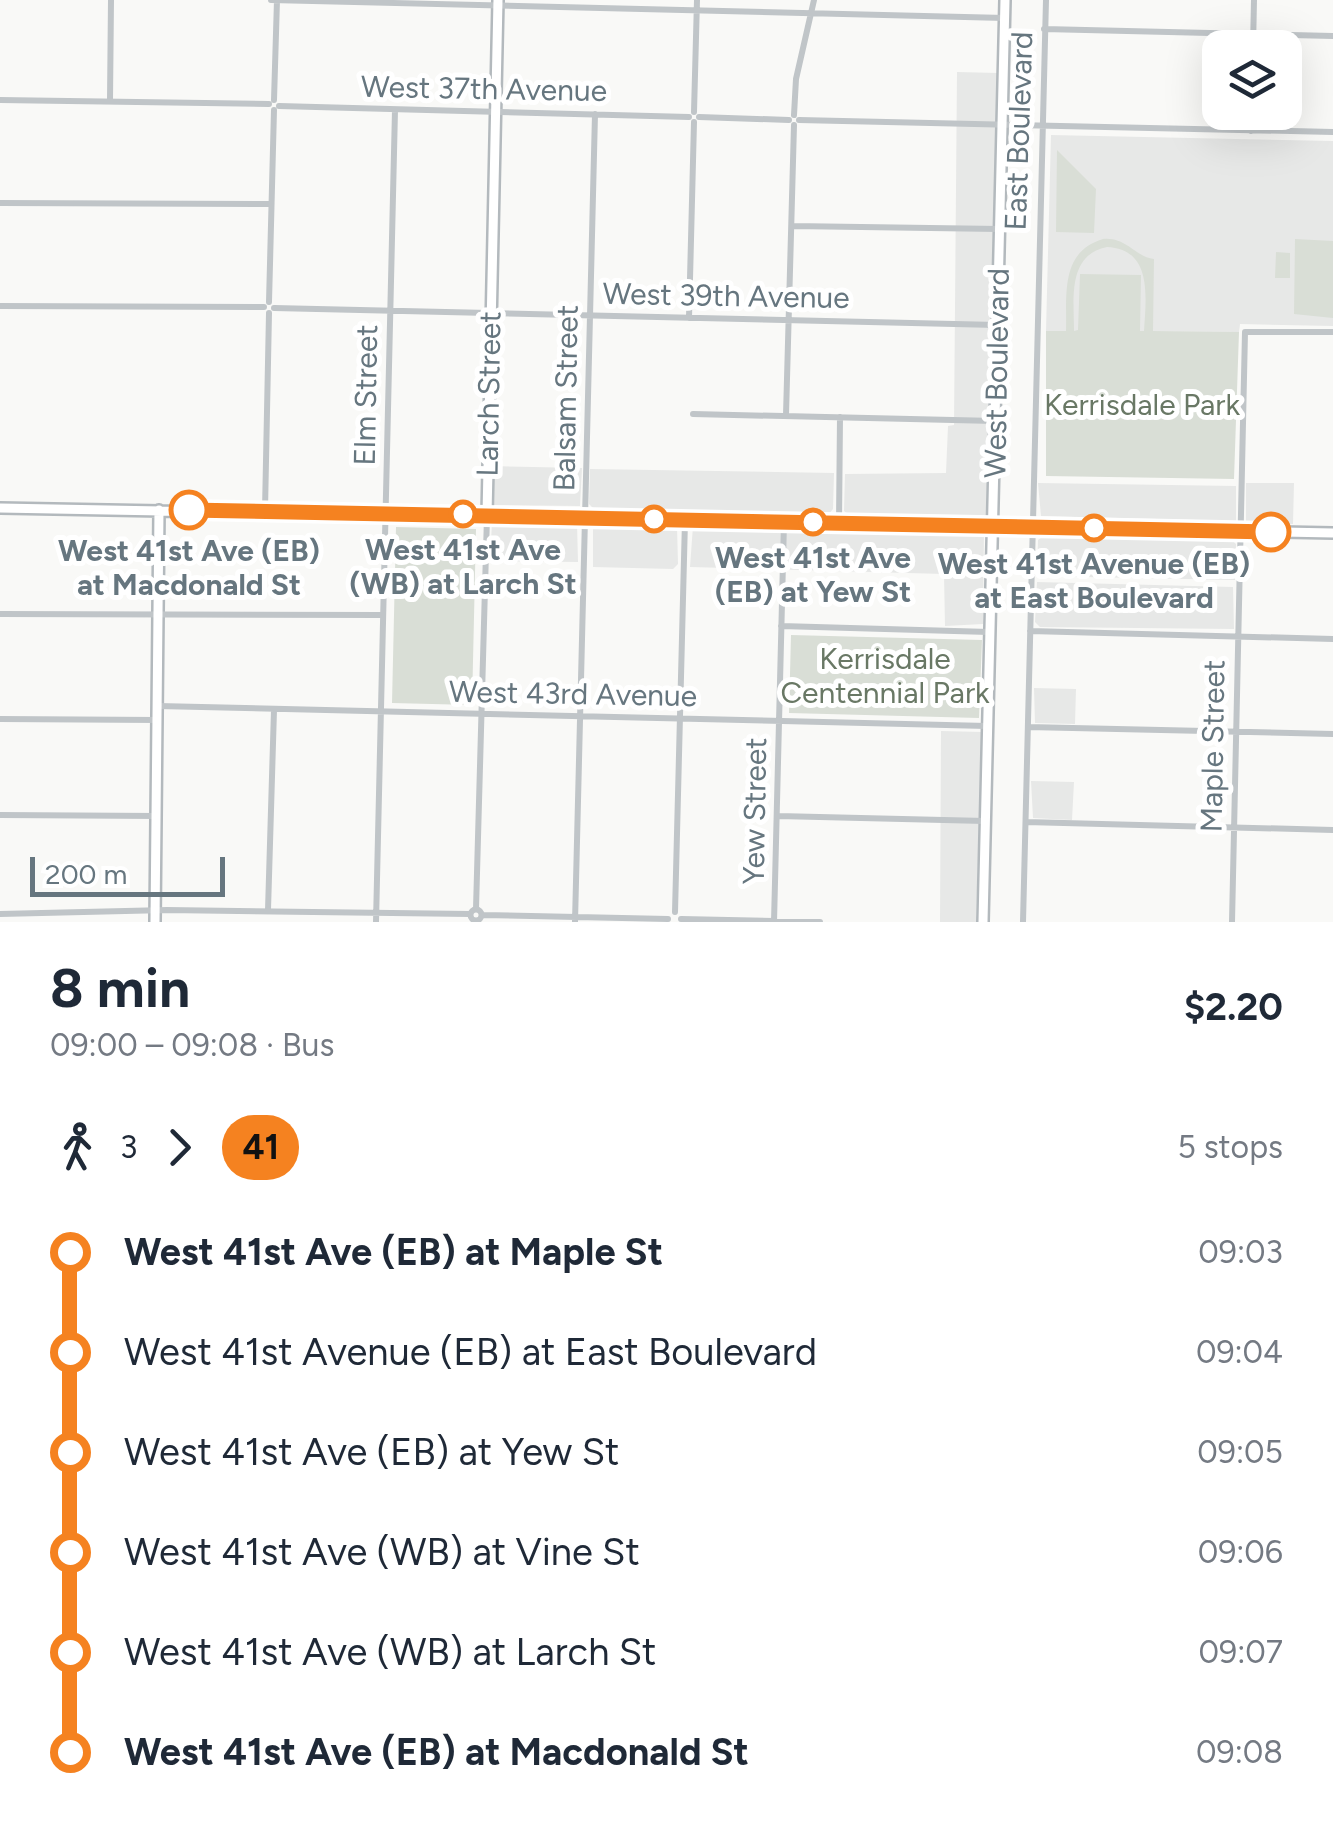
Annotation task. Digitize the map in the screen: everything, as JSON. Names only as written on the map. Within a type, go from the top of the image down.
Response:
[{"type":"main road","name":"West Boulevard","points":[[983,922],[1005,0]]},
{"type":"main road","name":"Larch Street","points":[[487,515],[498,3]]},
{"type":"main road","points":[[0,508],[386,512],[1333,533]]},
{"type":"main road","points":[[155,917],[159,510]]},
{"type":"street","points":[[110,100],[111,0]]},
{"type":"street","points":[[265,510],[275,0],[1005,18]]},
{"type":"street","points":[[689,318],[697,0]]},
{"type":"street","points":[[786,415],[796,79],[814,0]]},
{"type":"street","name":"East Boulevard","points":[[1023,922],[1046,0]]},
{"type":"street","points":[[1253,30],[1254,0]]},
{"type":"street","points":[[1044,30],[1202,33]]},
{"type":"street","points":[[1302,35],[1333,36]]},
{"type":"street","name":"West 37th Avenue","points":[[0,100],[1202,129]]},
{"type":"street","name":"Elm Street","points":[[376,922],[395,110]]},
{"type":"street","name":"Balsam Street","points":[[575,920],[595,114]]},
{"type":"street","name":"West 37th Avenue","points":[[1251,130],[1333,132]]},
{"type":"street","points":[[0,203],[271,204]]},
{"type":"street","points":[[792,226],[999,230]]},
{"type":"street","name":"West 39th Avenue","points":[[0,306],[269,308],[997,325]]},
{"type":"street","name":"Maple Street","points":[[1232,922],[1245,332],[1333,332]]},
{"type":"street","points":[[693,414],[995,421]]},
{"type":"street","points":[[839,523],[840,417]]},
{"type":"street","name":"Larch Street","points":[[476,916],[487,515]]},
{"type":"street","points":[[675,919],[686,520]]},
{"type":"street","name":"Yew Street","points":[[774,921],[784,522]]},
{"type":"street","points":[[0,614],[384,616]]},
{"type":"street","points":[[781,626],[990,632]]},
{"type":"street","points":[[1030,631],[1333,638]]},
{"type":"street","name":"West 43rd Avenue","points":[[158,706],[987,726]]},
{"type":"street","points":[[268,910],[274,710]]},
{"type":"street","points":[[0,719],[158,720]]},
{"type":"street","points":[[1028,727],[1333,734]]},
{"type":"street","points":[[0,815],[157,816]]},
{"type":"street","points":[[778,816],[985,821]]},
{"type":"street","points":[[1026,822],[1333,830]]},
{"type":"street","points":[[0,914],[51,918],[155,917],[268,910],[575,920],[820,922]]},
{"type":"shaded area","points":[[957,72],[998,73],[986,516],[849,515],[844,511],[845,474],[946,473],[948,426],[954,425]]},
{"type":"shaded area","points":[[1051,135],[1333,141],[1333,326],[1240,324],[1239,332],[1046,331]]},
{"type":"shaded area","points":[[490,466],[582,468],[580,506],[492,505]]},
{"type":"shaded area","points":[[590,469],[834,473],[833,509],[828,515],[594,509],[589,504]]},
{"type":"shaded area","points":[[1038,483],[1236,486],[1236,521],[1041,516]]},
{"type":"shaded area","points":[[1246,483],[1294,483],[1293,524],[1246,522]]},
{"type":"shaded area","points":[[492,522],[577,523],[578,562],[490,561]]},
{"type":"shaded area","points":[[593,524],[677,526],[678,564],[673,569],[593,567]]},
{"type":"shaded area","points":[[693,526],[772,527],[778,531],[794,528],[984,532],[983,624],[945,626],[944,574],[690,567]]},
{"type":"shaded area","points":[[1045,535],[1231,539],[1236,544],[1235,580],[1037,576],[1038,540]]},
{"type":"shaded area","points":[[1037,582],[1233,587],[1234,629],[1040,627],[1035,622]]},
{"type":"shaded area","points":[[1034,688],[1076,689],[1075,724],[1035,723]]},
{"type":"shaded area","points":[[896,694],[927,694],[927,707],[896,707]]},
{"type":"shaded area","points":[[941,731],[982,732],[976,922],[940,922]]},
{"type":"shaded area","points":[[1031,781],[1074,782],[1072,820],[1033,818]]},
{"type":"green space","points":[[1057,150],[1096,189],[1094,233],[1056,232]]},
{"type":"green space","name":"Kerrisdale Park","points":[[1111,239],[1154,259],[1153,331],[1239,332],[1234,479],[1046,476],[1046,331],[1066,331],[1069,276],[1079,254],[1089,245]],"holes":[[[1107,247],[1132,256],[1143,277],[1144,331],[1140,331],[1141,275],[1080,274],[1078,330],[1074,331],[1074,292],[1079,269],[1094,252]]]},
{"type":"green space","points":[[1295,239],[1333,241],[1333,318],[1294,314]]},
{"type":"green space","points":[[1276,252],[1290,253],[1290,278],[1275,278]]},
{"type":"green space","points":[[396,527],[476,529],[472,705],[392,703]]},
{"type":"green space","name":"Kerrisdale Centennial Park","points":[[791,635],[982,640],[979,718],[789,713]]},
{"type":"bus line","name":"41","points":[[189,510],[1271,532]]},
{"type":"place","name":"West 41st Ave (EB) at Macdonald St","points":[[189,510]]},
{"type":"place","name":"West 41st Ave (WB) at Larch St","points":[[463,514]]},
{"type":"place","name":"West 41st Ave (EB) at Yew St","points":[[813,522]]},
{"type":"place","name":"West 41st Avenue (EB) at East Boulevard","points":[[1094,528]]}]
